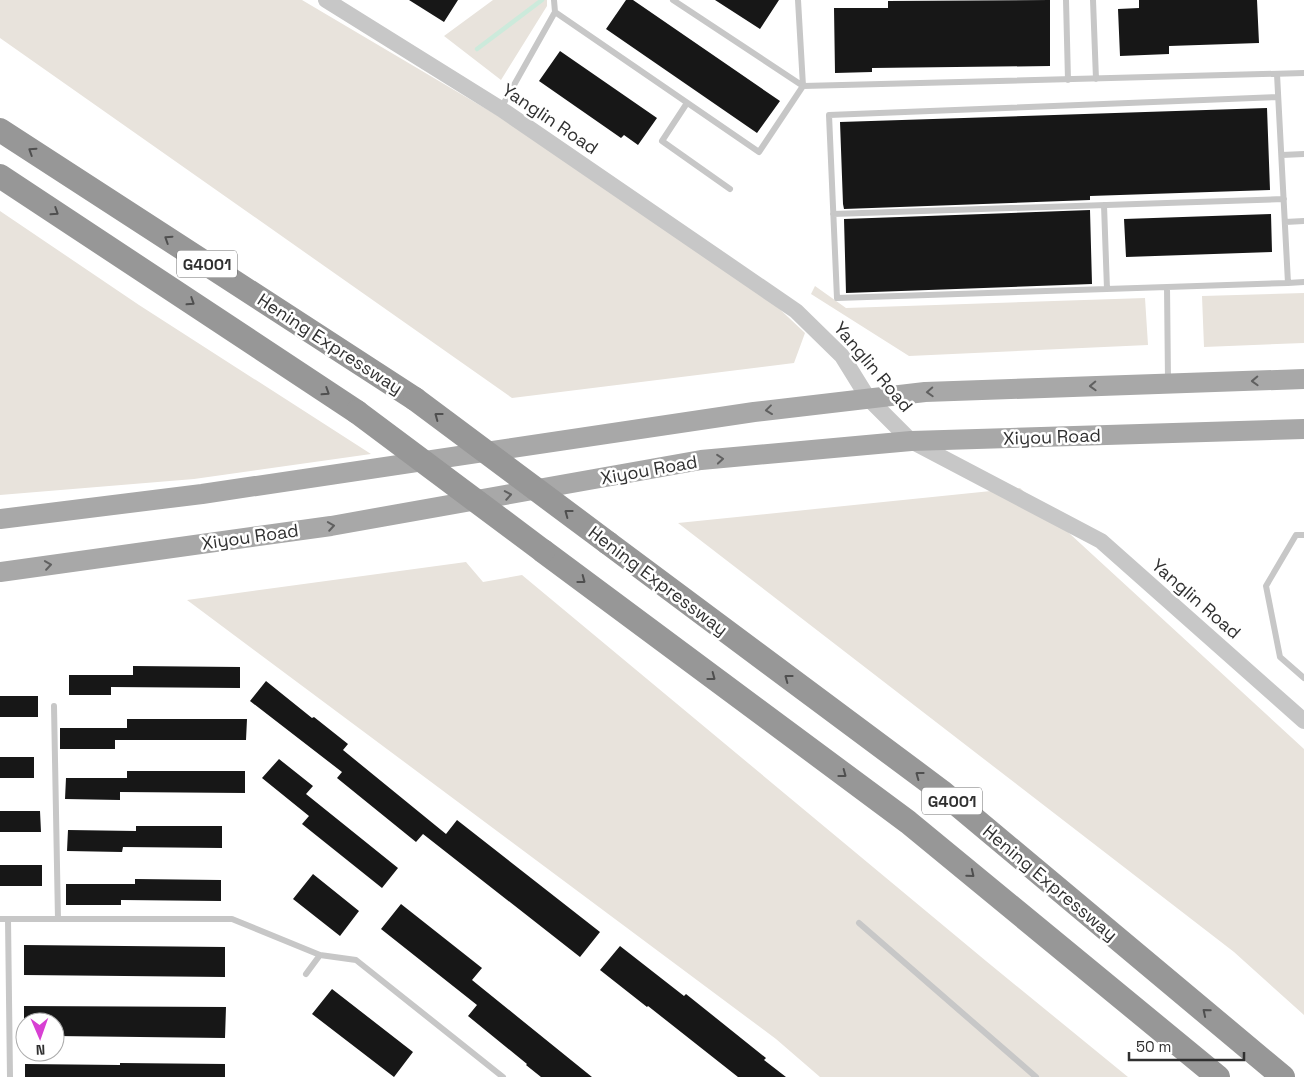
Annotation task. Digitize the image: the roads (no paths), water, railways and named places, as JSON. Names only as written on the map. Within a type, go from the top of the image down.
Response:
[{"type":"highway","name":"Hening Expressway","points":[[0,130],[415,399],[941,792],[1283,1077]]},
{"type":"highway","name":"G4001","points":[[0,176],[357,412],[908,822],[1218,1077]]},
{"type":"main road","points":[[0,519],[202,494],[754,412],[868,398],[925,392],[1304,379]]},
{"type":"main road","name":"Xiyou Road","points":[[0,572],[331,526],[701,460],[911,441],[1304,429]]},
{"type":"street","name":"Yanglin Road","points":[[326,0],[501,109],[796,311],[842,356],[868,398],[911,441],[1101,541],[1304,721]]},
{"type":"lane","points":[[501,109],[555,12],[554,0]]},
{"type":"lane","points":[[673,0],[803,86],[1304,73]]},
{"type":"lane","points":[[555,12],[759,152],[803,86],[798,0]]},
{"type":"lane","points":[[1066,0],[1068,80]]},
{"type":"lane","points":[[1093,0],[1096,79]]},
{"type":"lane","points":[[1277,74],[1288,283]]},
{"type":"lane","points":[[1278,97],[829,115],[837,298],[1304,282]]},
{"type":"lane","points":[[688,103],[662,141],[730,189]]},
{"type":"lane","points":[[1282,155],[1304,154]]},
{"type":"lane","points":[[833,214],[1284,199]]},
{"type":"lane","points":[[1104,205],[1107,289]]},
{"type":"lane","points":[[1285,222],[1304,221]]},
{"type":"lane","points":[[1167,287],[1168,384]]},
{"type":"lane","points":[[1304,535],[1296,535],[1266,586],[1280,657],[1304,678]]},
{"type":"lane","points":[[54,706],[58,919]]},
{"type":"lane","points":[[0,918],[232,919],[320,955],[356,960],[503,1077]]},
{"type":"lane","points":[[8,918],[10,1077]]},
{"type":"lane","points":[[860,923],[1036,1077]]},
{"type":"lane","points":[[306,974],[320,955]]},
{"type":"waterway","points":[[477,49],[542,0]]}]
